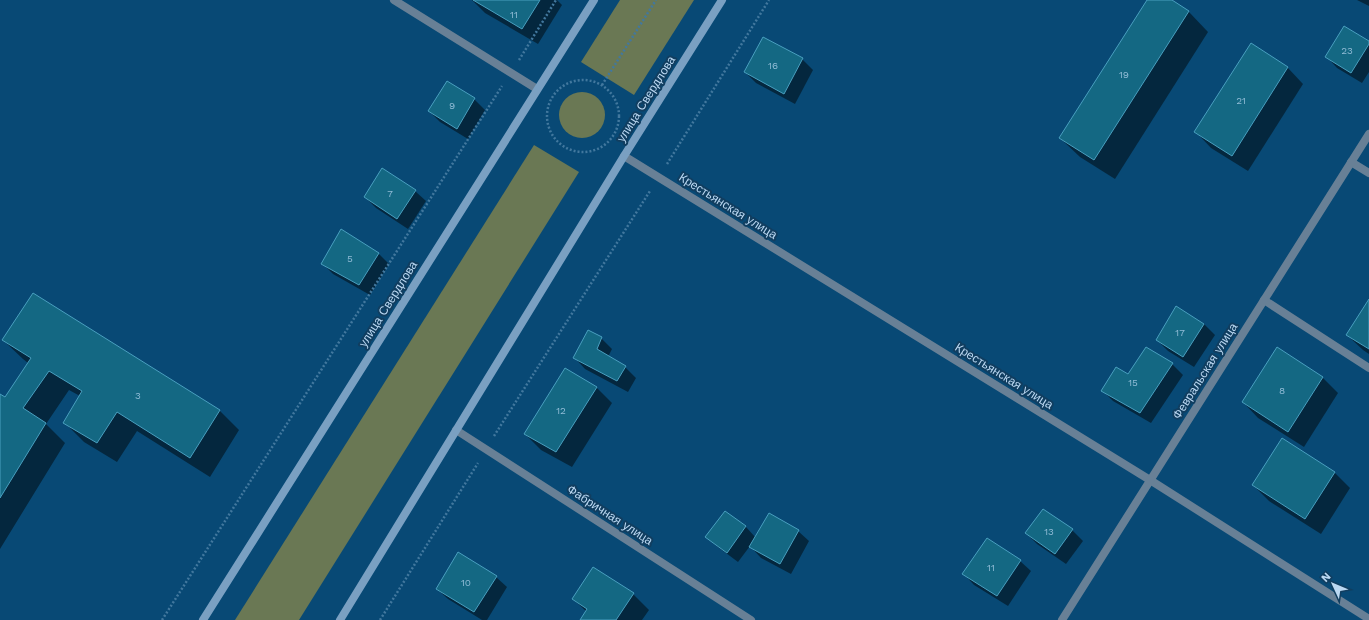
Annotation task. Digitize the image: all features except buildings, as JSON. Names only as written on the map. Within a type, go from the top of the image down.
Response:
[{"type":"main road","name":"улица Свердлова","points":[[203,620],[594,0]]},
{"type":"main road","name":"улица Свердлова","points":[[340,620],[624,156],[722,0]]},
{"type":"street","points":[[394,0],[537,90]]},
{"type":"street","name":"Февральская улица","points":[[1062,620],[1369,134]]},
{"type":"street","name":"Крестьянская улица","points":[[624,156],[1150,480],[1369,619]]},
{"type":"street","points":[[1351,162],[1369,173]]},
{"type":"street","points":[[1264,300],[1369,368]]},
{"type":"street","name":"Фабричная улица","points":[[456,430],[751,620]]},
{"type":"path","points":[[162,620],[556,0]]},
{"type":"path","points":[[602,86],[656,0]]},
{"type":"path","points":[[380,620],[769,0]]},
{"type":"path","points":[[581,80],[592,81],[602,86],[612,94],[617,105],[619,116],[616,128],[611,138],[602,146],[591,151],[579,151],[568,148],[558,142],[551,132],[547,121],[548,109],[552,98],[559,89],[569,82],[581,80]]},
{"type":"green space","points":[[620,0],[694,0],[634,95],[581,62]]},
{"type":"green space","points":[[582,92],[595,96],[601,102],[605,115],[601,128],[595,134],[582,138],[569,134],[563,128],[559,115],[563,102],[569,96]]},
{"type":"green space","points":[[534,145],[579,172],[299,620],[235,620]]}]
